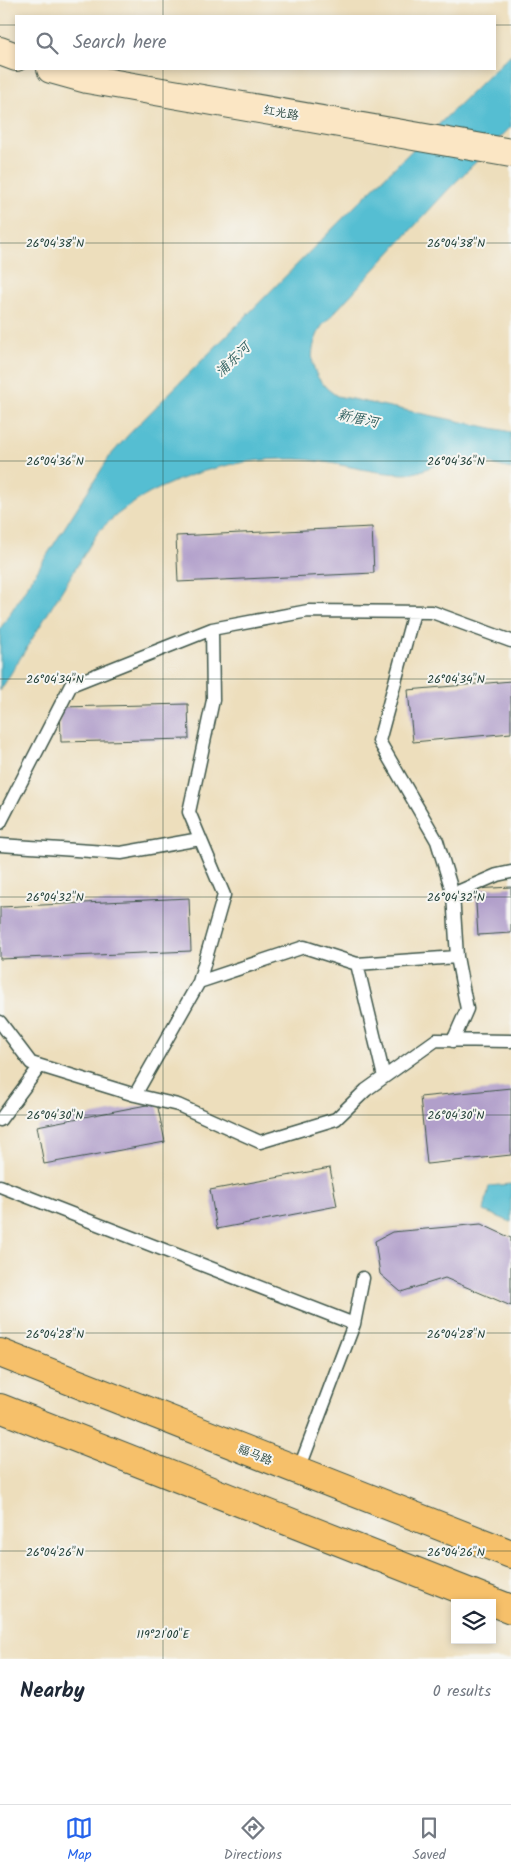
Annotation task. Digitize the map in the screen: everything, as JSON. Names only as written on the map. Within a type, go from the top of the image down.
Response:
[{"type":"main road","name":"福马路","points":[[0,1353],[298,1472],[511,1554]]},
{"type":"main road","points":[[0,1408],[511,1609]]},
{"type":"street","points":[[0,51],[15,57]]},
{"type":"street","name":"红光路","points":[[55,70],[87,78],[511,153]]},
{"type":"lane","points":[[0,823],[71,684],[212,629],[308,611],[432,612],[511,641]]},
{"type":"lane","points":[[414,612],[379,742],[438,841],[453,894],[457,957],[467,1009],[453,1040]]},
{"type":"lane","points":[[136,1096],[199,982],[224,895],[189,812],[213,700],[212,629]]},
{"type":"lane","points":[[0,845],[120,852],[200,839]]},
{"type":"lane","points":[[453,894],[497,875],[511,872]]},
{"type":"lane","points":[[199,982],[304,948],[357,964],[457,957]]},
{"type":"lane","points":[[357,964],[384,1077]]},
{"type":"lane","points":[[0,1022],[30,1063],[136,1096],[178,1105],[260,1142],[336,1119],[384,1077],[436,1040],[511,1041]]},
{"type":"lane","points":[[0,1120],[40,1066]]},
{"type":"lane","points":[[0,1186],[354,1324]]},
{"type":"lane","points":[[298,1472],[354,1324],[363,1278]]},
{"type":"water","points":[[511,54],[511,127],[446,192],[322,326],[312,355],[316,373],[328,389],[337,396],[511,432],[511,469],[461,458],[442,462],[418,472],[405,474],[377,472],[310,460],[270,460],[216,468],[164,486],[139,499],[117,514],[98,532],[0,691],[0,629],[110,456],[130,433],[362,199]]},
{"type":"water","points":[[511,1184],[511,1222],[484,1211],[489,1186]]},
{"type":"building","points":[[372,527],[374,573],[178,582],[176,536]]},
{"type":"building","points":[[511,681],[511,733],[413,742],[408,690]]},
{"type":"building","points":[[188,704],[189,739],[61,742],[60,707]]},
{"type":"building","points":[[511,887],[511,933],[478,935],[475,889]]},
{"type":"building","points":[[189,898],[191,951],[0,959],[0,907]]},
{"type":"building","points":[[511,1088],[511,1155],[427,1164],[420,1097]]},
{"type":"building","points":[[157,1103],[165,1142],[44,1164],[37,1126]]},
{"type":"building","points":[[330,1168],[337,1206],[217,1229],[210,1190]]},
{"type":"building","points":[[481,1224],[511,1238],[511,1306],[445,1278],[401,1292],[380,1274],[375,1241],[392,1232]]},
{"type":"water label","name":"浦东河","points":[[233,360]]},
{"type":"water label","name":"新厝河","points":[[358,419]]}]
